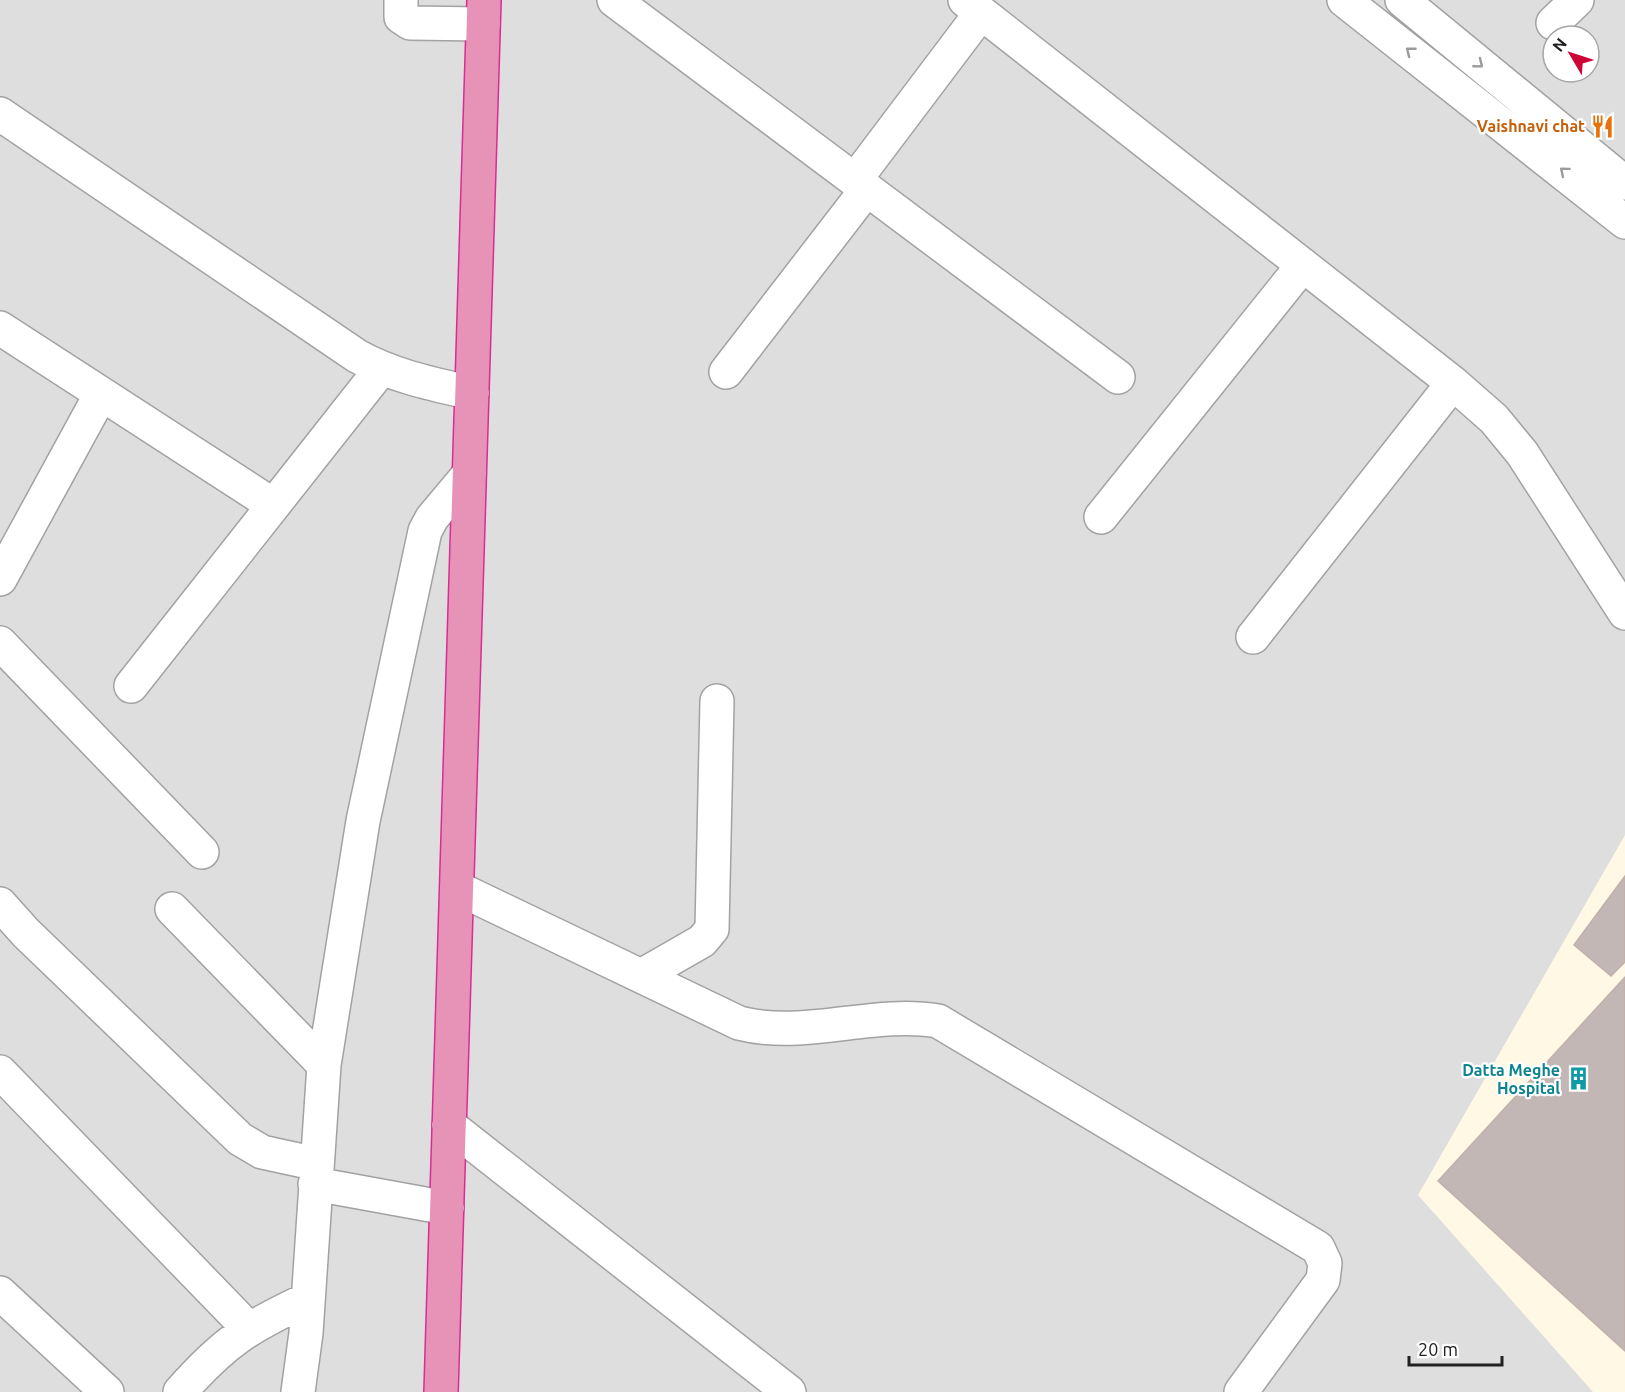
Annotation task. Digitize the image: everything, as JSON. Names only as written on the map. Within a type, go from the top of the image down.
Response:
[{"type":"highway","points":[[441,1392],[484,12]]},
{"type":"street","points":[[401,0],[401,16],[410,23],[484,12]]},
{"type":"street","points":[[614,0],[1119,377]]},
{"type":"street","points":[[1344,0],[1607,181]]},
{"type":"street","points":[[1402,0],[1607,181],[1625,222]]},
{"type":"street","points":[[1552,23],[1577,0]]},
{"type":"street","points":[[726,372],[861,184],[973,7],[1453,383],[1494,419],[1522,453],[1625,613]]},
{"type":"street","points":[[0,114],[337,342],[381,369],[472,393]]},
{"type":"street","points":[[1101,518],[1303,265]]},
{"type":"street","points":[[0,328],[273,505]]},
{"type":"street","points":[[131,686],[381,369]]},
{"type":"street","points":[[1254,637],[1453,383]]},
{"type":"street","points":[[0,579],[101,394]]},
{"type":"street","points":[[298,1392],[308,1299],[324,1065],[363,821],[425,531],[432,518],[470,474]]},
{"type":"street","points":[[0,643],[202,852]]},
{"type":"street","points":[[641,976],[702,941],[712,929],[717,701]]},
{"type":"street","points":[[457,888],[739,1023],[763,1029],[788,1030],[916,1017],[938,1021],[1318,1248],[1325,1263],[1323,1280],[1241,1392]]},
{"type":"street","points":[[0,904],[26,933],[240,1139],[262,1152],[316,1174],[447,1208]]},
{"type":"street","points":[[172,909],[324,1065]]},
{"type":"street","points":[[0,1072],[248,1328]]},
{"type":"street","points":[[449,1125],[789,1392]]},
{"type":"street","points":[[0,1293],[107,1392]]},
{"type":"street","points":[[180,1392],[207,1361],[248,1328],[308,1299]]},
{"type":"shaded area","points":[[0,0],[1625,0],[1625,1392],[0,1392]]},
{"type":"shaded area","points":[[1625,835],[1625,1392],[1593,1392],[1418,1195]]},
{"type":"building","points":[[1625,876],[1625,962],[1611,976],[1574,945]]},
{"type":"building","name":"Datta Meghe Hospital","points":[[1625,977],[1625,1351],[1438,1181]]},
{"type":"place","name":"Vaishnavi chat","points":[[1603,126]]},
{"type":"place","name":"Datta Meghe Hospital","points":[[1578,1079]]}]
